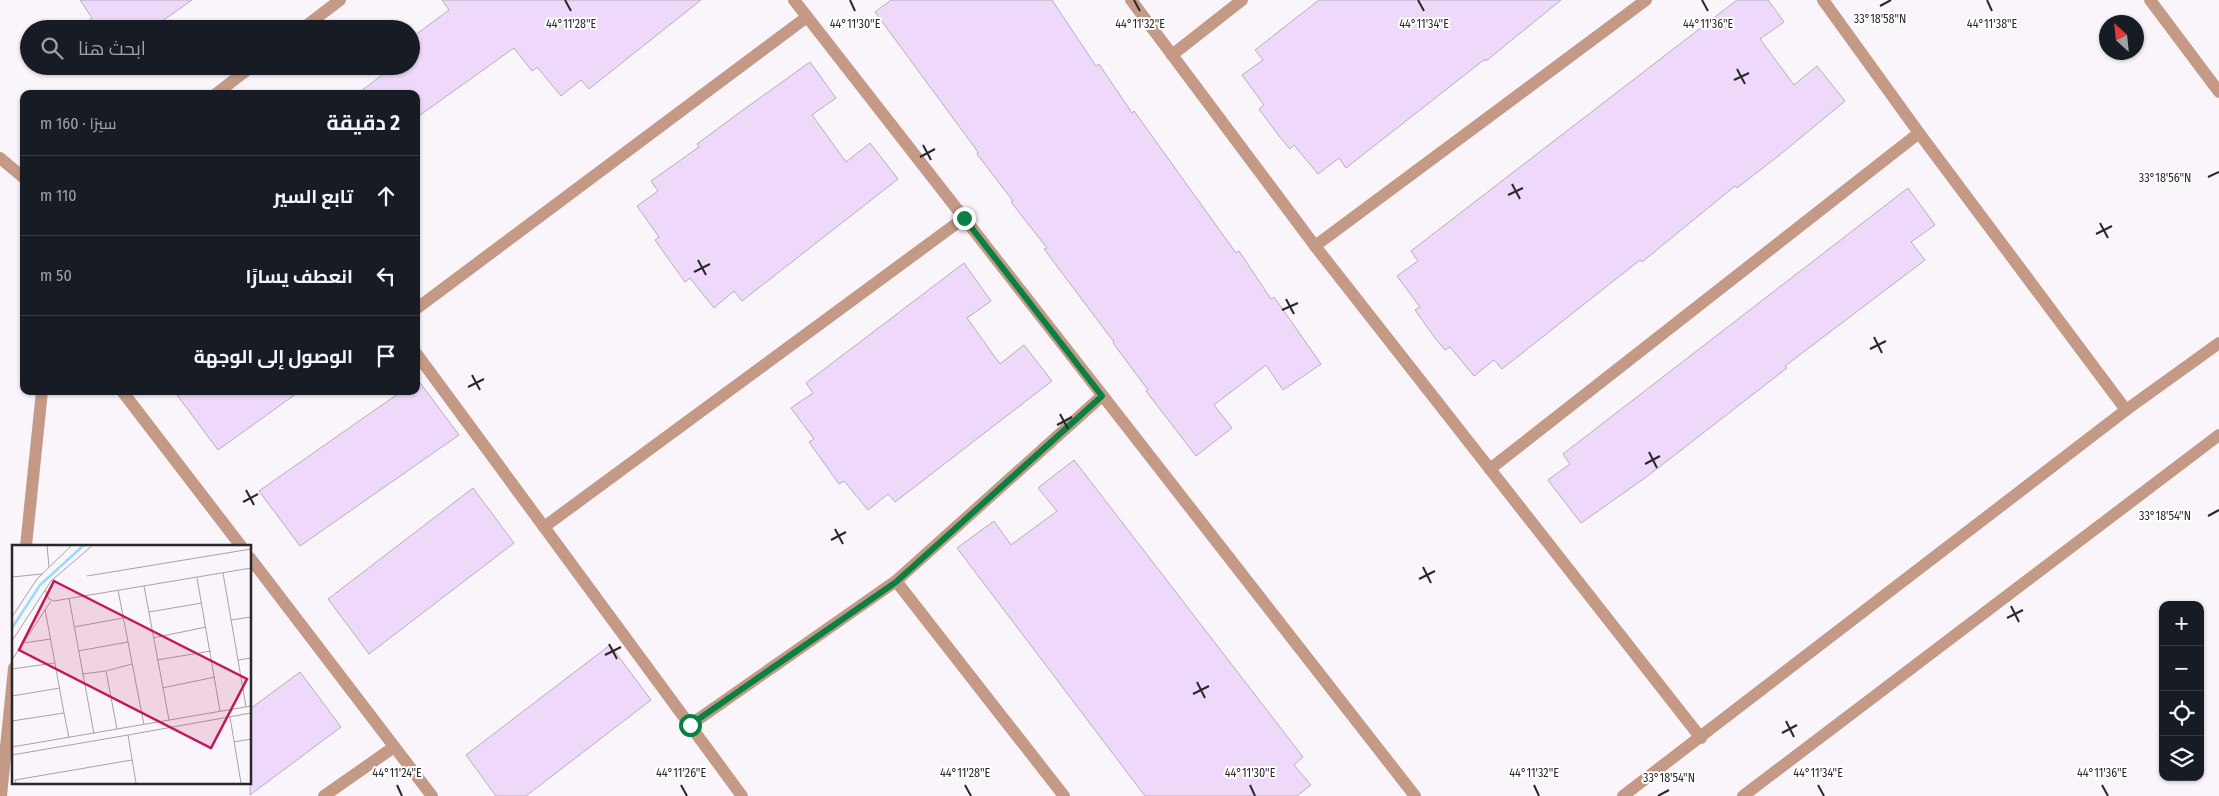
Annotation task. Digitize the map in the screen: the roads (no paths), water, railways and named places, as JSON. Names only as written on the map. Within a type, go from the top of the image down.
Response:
[{"type":"street","points":[[314,20],[340,0]]},
{"type":"street","points":[[794,0],[1415,796]]},
{"type":"street","points":[[1131,0],[1315,246],[1701,738]]},
{"type":"street","points":[[1172,55],[1242,0]]},
{"type":"street","points":[[1315,246],[1646,0]]},
{"type":"street","points":[[1823,0],[1919,134],[2126,410]]},
{"type":"street","points":[[2150,0],[2219,92]]},
{"type":"street","points":[[420,306],[807,17]]},
{"type":"street","points":[[223,90],[241,75]]},
{"type":"street","points":[[1490,469],[1919,134]]},
{"type":"street","points":[[0,158],[20,175]]},
{"type":"street","points":[[544,527],[964,218]]},
{"type":"street","points":[[1623,796],[2126,410],[2219,343]]},
{"type":"street","points":[[420,358],[742,796]]},
{"type":"street","points":[[26,545],[42,395]]},
{"type":"street","points":[[125,395],[240,545]]},
{"type":"street","points":[[690,725],[896,582],[1102,396]]},
{"type":"street","points":[[1743,796],[2219,435]]},
{"type":"street","points":[[251,559],[432,796]]},
{"type":"street","points":[[896,582],[1064,796]]},
{"type":"street","points":[[1,796],[12,709]]},
{"type":"street","points":[[324,796],[394,746]]}]
